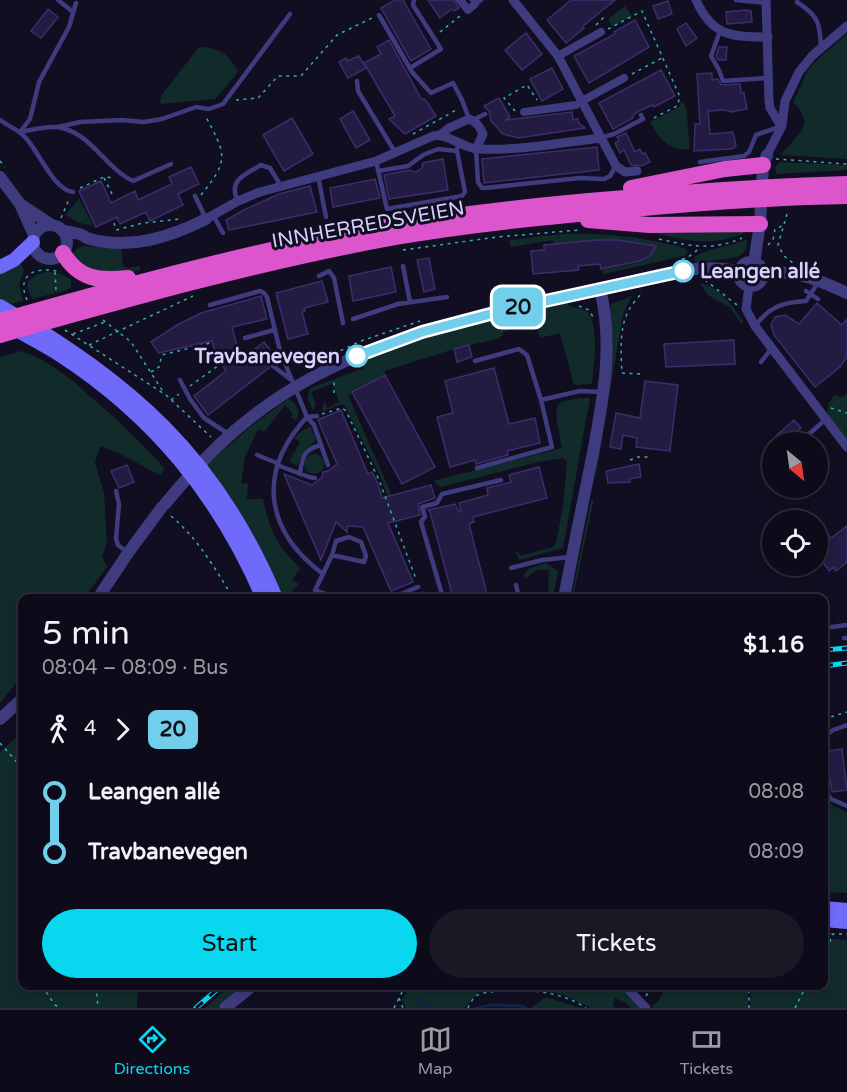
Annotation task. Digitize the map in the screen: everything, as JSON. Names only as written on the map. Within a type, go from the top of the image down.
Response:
[{"type":"highway","points":[[554,210],[769,159]]},
{"type":"highway","points":[[752,193],[847,173]]},
{"type":"highway","points":[[752,193],[847,184]]},
{"type":"highway","points":[[752,193],[847,196]]},
{"type":"highway","points":[[752,193],[791,205],[847,206]]},
{"type":"highway","name":"INNHERREDSVEIEN","points":[[0,335],[80,305],[186,270],[395,225],[449,216],[554,210],[752,193]]},
{"type":"highway","points":[[554,210],[649,225],[760,224]]},
{"type":"highway","name":"INNHERREDSVEIEN","points":[[0,320],[80,305],[353,245],[554,210]]},
{"type":"highway","points":[[65,250],[78,272],[101,279],[122,279],[186,270]]},
{"type":"main road","points":[[0,267],[14,260],[34,238]]},
{"type":"main road","points":[[0,306],[68,347],[107,375],[169,431],[207,475],[229,507],[247,537],[274,594]]},
{"type":"main road","points":[[0,320],[92,378],[153,430],[199,483],[219,513],[238,544],[261,594]]},
{"type":"main road","points":[[828,908],[847,910]]},
{"type":"main road","points":[[828,922],[845,928]]},
{"type":"street","points":[[459,0],[468,10],[476,2]]},
{"type":"street","points":[[513,0],[558,56],[579,103],[616,166],[625,172],[637,171]]},
{"type":"street","points":[[696,0],[708,23],[720,32],[768,37]]},
{"type":"street","points":[[766,1],[770,108],[782,126]]},
{"type":"street","points":[[754,263],[769,159],[782,126],[785,101],[812,56],[847,26]]},
{"type":"street","points":[[558,56],[601,32]]},
{"type":"street","points":[[524,112],[579,103],[624,78]]},
{"type":"street","points":[[20,204],[88,239],[125,243],[159,239],[210,217],[238,201],[281,186],[318,176],[377,171],[395,154],[424,139],[440,135],[469,117],[479,125],[483,134],[476,149]]},
{"type":"street","points":[[440,135],[458,147],[476,149],[498,149],[600,138]]},
{"type":"street","points":[[0,177],[20,204],[34,238],[36,251],[46,259],[56,258],[65,250],[88,239]]},
{"type":"street","points":[[34,238],[42,226],[58,224]]},
{"type":"street","points":[[58,224],[67,238],[65,250]]},
{"type":"street","points":[[754,263],[763,273],[759,283],[749,286],[743,283],[740,272],[745,265],[754,263]]},
{"type":"street","points":[[101,594],[128,553],[217,442],[230,435],[293,383],[413,335],[533,303],[690,270],[723,269],[740,272]]},
{"type":"street","points":[[763,273],[793,273],[819,280],[847,293]]},
{"type":"street","points":[[749,286],[746,309],[755,326],[847,447]]},
{"type":"street","points":[[565,594],[604,393],[608,357],[604,304],[600,289]]},
{"type":"street","points":[[0,719],[18,703]]},
{"type":"street","points":[[225,1008],[247,990]]},
{"type":"street","points":[[630,990],[644,1005]]},
{"type":"lane","points":[[58,0],[74,12]]},
{"type":"lane","points":[[410,68],[441,49],[413,5],[414,0]]},
{"type":"lane","points":[[736,0],[766,1]]},
{"type":"lane","points":[[797,2],[813,14],[820,33],[821,49]]},
{"type":"lane","points":[[20,132],[30,119],[39,82],[69,27],[76,3]]},
{"type":"lane","points":[[20,132],[80,122],[144,122],[162,119],[196,107],[209,109],[223,104],[290,14]]},
{"type":"lane","points":[[379,15],[410,68],[431,93],[453,83],[469,117],[484,114]]},
{"type":"lane","points":[[720,32],[711,56],[723,81],[769,78]]},
{"type":"lane","points":[[357,81],[358,91],[395,154]]},
{"type":"lane","points":[[600,138],[614,134],[643,119],[641,115]]},
{"type":"lane","points":[[0,120],[20,132],[31,143],[51,175],[67,191],[73,192]]},
{"type":"lane","points":[[700,162],[744,156],[749,153],[756,135],[782,126]]},
{"type":"lane","points":[[58,127],[72,131],[87,141],[125,177],[133,181],[171,164]]},
{"type":"lane","points":[[458,147],[465,192],[462,196],[387,209],[377,171],[408,166],[423,155],[438,149],[458,147]]},
{"type":"lane","points":[[476,149],[478,182],[482,188],[580,178],[604,178],[610,176],[616,166]]},
{"type":"lane","points":[[238,201],[235,188],[239,177],[261,165],[270,168],[281,186]]},
{"type":"lane","points":[[318,176],[326,217]]},
{"type":"lane","points":[[320,187],[327,185]]},
{"type":"lane","points":[[196,198],[223,233]]},
{"type":"lane","points":[[403,266],[410,302]]},
{"type":"lane","points":[[318,276],[329,271],[334,279],[343,322]]},
{"type":"lane","points":[[755,326],[764,316],[786,302],[806,301],[819,280]]},
{"type":"lane","points":[[210,305],[260,291],[267,297],[274,330],[293,383],[307,417],[314,425],[328,465]]},
{"type":"lane","points":[[809,293],[818,299]]},
{"type":"lane","points":[[352,319],[377,309],[447,297]]},
{"type":"lane","points":[[245,338],[274,330]]},
{"type":"lane","points":[[475,361],[519,349],[527,355],[552,447],[477,468]]},
{"type":"lane","points":[[761,362],[771,349]]},
{"type":"lane","points":[[273,366],[293,383]]},
{"type":"lane","points":[[180,380],[184,390],[204,418],[230,435]]},
{"type":"lane","points":[[540,400],[580,391],[604,393]]},
{"type":"lane","points":[[317,416],[307,417],[289,438],[277,464],[273,484],[274,498],[282,526],[293,546],[306,561],[323,574]]},
{"type":"lane","points":[[811,432],[825,420]]},
{"type":"lane","points":[[300,474],[302,457],[308,450],[321,445]]},
{"type":"lane","points":[[257,455],[300,474],[315,477]]},
{"type":"lane","points":[[442,594],[421,522],[425,517],[423,507],[436,502],[442,494],[501,480]]},
{"type":"lane","points":[[116,491],[119,504],[116,539],[118,545],[128,553]]},
{"type":"lane","points":[[326,594],[315,590],[332,555],[336,541],[349,537],[361,542],[366,556],[364,562],[332,555]]},
{"type":"lane","points":[[511,568],[542,560],[573,558]]},
{"type":"lane","points":[[516,585],[518,594]]},
{"type":"lane","points":[[401,594],[418,587]]},
{"type":"lane","points":[[828,627],[847,625]]},
{"type":"lane","points":[[828,734],[847,725]]},
{"type":"lane","points":[[828,795],[831,799],[847,806]]},
{"type":"path","points":[[434,37],[468,10]]},
{"type":"path","points":[[612,27],[642,11],[680,97],[677,106],[648,121]]},
{"type":"path","points":[[223,104],[239,98],[258,98],[278,76],[301,76],[337,35],[379,15]]},
{"type":"path","points":[[638,71],[663,58]]},
{"type":"path","points":[[524,112],[517,113],[504,99],[527,85],[542,110]]},
{"type":"path","points":[[196,198],[218,172],[224,160],[222,148],[201,108]]},
{"type":"path","points":[[410,136],[457,109],[469,117]]},
{"type":"path","points":[[769,159],[847,164]]},
{"type":"path","points":[[58,224],[73,192],[104,177],[114,198]]},
{"type":"path","points":[[786,214],[778,245],[784,256],[794,263],[795,267]]},
{"type":"path","points":[[114,224],[117,230],[126,226],[176,218],[184,219]]},
{"type":"path","points":[[768,245],[773,240],[775,229],[783,225]]},
{"type":"path","points":[[126,226],[126,235]]},
{"type":"path","points":[[396,250],[497,237],[586,230]]},
{"type":"path","points":[[655,237],[701,248],[720,246],[746,236]]},
{"type":"path","points":[[55,271],[56,296]]},
{"type":"path","points":[[702,278],[738,306]]},
{"type":"path","points":[[640,374],[622,373],[621,348],[626,317],[641,291]]},
{"type":"path","points":[[166,395],[88,345],[193,297]]},
{"type":"path","points":[[573,303],[590,310],[595,323]]},
{"type":"path","points":[[110,315],[99,318],[126,337],[170,400],[217,442]]},
{"type":"path","points":[[73,335],[106,322]]},
{"type":"path","points":[[150,372],[159,367],[162,355],[210,343]]},
{"type":"path","points":[[170,400],[219,365]]},
{"type":"path","points":[[334,393],[333,378],[340,375]]},
{"type":"path","points":[[317,416],[336,408],[346,411],[379,480],[418,587]]},
{"type":"path","points":[[630,460],[648,457]]},
{"type":"path","points":[[164,508],[193,538],[210,560],[231,594]]},
{"type":"path","points":[[828,718],[847,712]]},
{"type":"path","points":[[0,743],[18,763]]},
{"type":"path","points":[[15,759],[18,756]]},
{"type":"path","points":[[828,934],[845,928]]},
{"type":"path","points":[[828,947],[833,934]]},
{"type":"path","points":[[44,990],[61,1008]]},
{"type":"path","points":[[96,990],[98,1008]]},
{"type":"path","points":[[394,1008],[403,990]]},
{"type":"path","points":[[468,1008],[479,995],[489,992],[540,990],[586,1008]]},
{"type":"path","points":[[644,1005],[650,990]]},
{"type":"path","points":[[749,990],[749,1008]]},
{"type":"path","points":[[795,1008],[805,990]]},
{"type":"path","points":[[399,998],[403,1008]]},
{"type":"green space","points":[[625,6],[632,16],[612,27],[608,19]]},
{"type":"green space","points":[[847,34],[847,159],[781,155],[798,136],[804,124],[800,110],[793,102],[808,70]]},
{"type":"green space","points":[[199,47],[223,53],[231,60],[238,72],[215,99],[160,104],[161,96]]},
{"type":"green space","points":[[682,101],[686,107],[690,149],[677,148],[666,143],[650,122],[679,107]]},
{"type":"green space","points":[[780,162],[847,165],[847,170],[776,174],[775,167]]},
{"type":"green space","points":[[79,198],[93,226],[80,223],[66,215]]},
{"type":"green space","points":[[739,230],[744,233],[732,238],[708,241],[684,240],[648,231]]},
{"type":"green space","points":[[562,234],[639,238],[684,248],[688,253],[684,256],[603,274],[602,270],[625,266],[647,258],[656,246],[618,240],[554,244],[553,240],[510,247],[510,240]]},
{"type":"green space","points":[[747,239],[746,250],[738,257],[695,263],[694,258],[700,254]]},
{"type":"green space","points":[[84,246],[121,248],[123,266],[128,268],[140,266],[140,270],[127,274],[91,273],[71,255]]},
{"type":"green space","points":[[19,261],[24,270],[19,285],[23,301],[10,304],[0,298],[0,272]]},
{"type":"green space","points":[[54,272],[68,278],[71,280],[71,287],[32,299],[27,287],[29,280],[38,274]]},
{"type":"green space","points":[[700,283],[720,293],[743,322],[741,324],[730,307],[709,296]]},
{"type":"green space","points":[[632,296],[623,314],[595,475],[611,372],[609,310],[611,304]]},
{"type":"green space","points":[[568,303],[569,306],[586,310],[593,325],[595,345],[592,384],[574,385],[560,333],[540,338],[535,324],[505,331],[500,338],[454,349],[384,371],[385,375],[348,395],[393,498],[389,500],[379,473],[344,405],[341,404],[322,412],[324,401],[327,408],[339,402],[333,383],[311,392],[316,404],[313,411],[308,399],[309,390],[313,387],[364,368],[362,363],[378,352],[503,317]]},
{"type":"green space","points":[[21,351],[53,366],[98,403],[165,469],[160,475],[100,446],[95,463],[104,493],[107,544],[102,556],[107,567],[87,594],[18,594],[18,681],[0,703],[0,357]]},
{"type":"green space","points":[[847,393],[847,441],[830,420],[828,408],[834,395],[843,397]]},
{"type":"green space","points":[[590,398],[563,548],[519,560],[516,552],[518,551],[520,556],[553,547],[556,543],[563,506],[567,462],[563,458],[538,462],[440,487],[433,481],[562,448],[557,408],[563,402]]},
{"type":"green space","points":[[288,399],[297,408],[296,421],[291,417],[293,414],[285,405],[264,432],[258,429],[245,457],[241,483],[248,484],[247,499],[263,499],[268,520],[276,537],[300,568],[292,580],[299,584],[292,591],[295,594],[281,594],[251,530],[207,465],[250,427]]},
{"type":"green space","points":[[309,427],[316,440],[307,448],[298,466],[289,462],[300,442],[294,438]]},
{"type":"green space","points":[[314,454],[321,457],[324,464],[321,471],[314,474],[307,471],[304,464],[307,457]]},
{"type":"green space","points":[[594,498],[574,594],[572,594],[591,501]]},
{"type":"green space","points":[[546,563],[558,571],[554,594],[548,594],[549,570],[536,570],[526,578],[524,575],[528,569]]},
{"type":"green space","points":[[18,736],[18,990],[138,990],[137,1008],[0,1008],[0,752]]},
{"type":"green space","points":[[828,801],[847,813],[847,893],[828,892]]},
{"type":"green space","points":[[828,938],[847,940],[847,1008],[750,1008],[751,990],[828,990]]},
{"type":"green space","points":[[225,990],[240,990],[218,1008],[205,1008]]},
{"type":"green space","points":[[408,990],[488,990],[479,992],[465,1008],[406,1008],[402,1000]]},
{"type":"green space","points":[[546,990],[623,990],[641,1008],[631,1008],[615,998],[613,1004],[615,1008],[591,1008]]},
{"type":"green space","points":[[664,990],[748,990],[748,1008],[653,1008],[652,1005],[658,1002]]},
{"type":"green space","points":[[546,997],[580,1008],[531,1008]]},
{"type":"building","points":[[395,0],[403,0],[431,49],[411,61],[381,8]]},
{"type":"building","points":[[428,0],[454,0],[459,8],[454,11],[452,9],[440,18]]},
{"type":"building","points":[[571,0],[615,0],[566,43],[547,20]]},
{"type":"building","points":[[668,1],[672,14],[658,19],[653,6]]},
{"type":"building","points":[[48,9],[58,17],[41,38],[31,31]]},
{"type":"building","points":[[751,11],[752,22],[727,24],[726,12]]},
{"type":"building","points":[[635,20],[649,47],[589,83],[574,56],[615,34],[614,32]]},
{"type":"building","points":[[686,23],[697,38],[686,46],[677,29]]},
{"type":"building","points":[[526,33],[542,54],[522,70],[505,50]]},
{"type":"building","points":[[389,40],[422,100],[427,102],[436,116],[405,134],[389,119],[395,116],[364,63],[381,54],[377,47]]},
{"type":"building","points":[[719,47],[727,47],[726,60],[718,60],[716,56]]},
{"type":"building","points":[[359,56],[366,68],[348,78],[339,62],[346,58],[347,61]]},
{"type":"building","points":[[552,68],[563,89],[542,101],[530,79]]},
{"type":"building","points":[[661,70],[675,96],[654,107],[653,105],[639,111],[632,116],[633,118],[613,129],[599,103]]},
{"type":"building","points":[[712,73],[712,80],[718,79],[721,85],[740,84],[747,109],[731,112],[708,111],[710,134],[733,132],[736,146],[730,149],[694,151],[695,124],[700,124],[697,74]]},
{"type":"building","points":[[499,98],[510,117],[506,120],[572,112],[573,120],[578,119],[578,122],[585,128],[518,138],[503,134],[491,121],[489,111],[484,106]]},
{"type":"building","points":[[353,111],[370,140],[356,148],[340,119]]},
{"type":"building","points":[[292,118],[313,154],[284,171],[263,135]]},
{"type":"building","points":[[626,133],[635,152],[640,149],[650,162],[641,166],[631,165],[624,150],[620,153],[615,143],[619,141],[617,137]]},
{"type":"building","points":[[597,147],[599,170],[484,183],[482,159]]},
{"type":"building","points":[[443,159],[448,190],[389,199],[384,175],[409,170],[416,172],[422,168],[423,163]]},
{"type":"building","points":[[191,167],[199,184],[178,194],[183,205],[150,221],[146,212],[120,224],[117,217],[96,227],[79,191],[101,181],[111,203],[135,191],[138,200],[172,184],[169,177]]},
{"type":"building","points":[[375,179],[380,198],[333,207],[330,188]]},
{"type":"building","points":[[310,186],[317,212],[229,230],[226,220],[244,210],[279,194]]},
{"type":"building","points":[[618,240],[656,246],[650,256],[640,261],[601,269],[600,264],[578,266],[579,270],[533,274],[531,251],[544,250],[544,245]]},
{"type":"building","points":[[429,258],[435,289],[424,292],[417,260]]},
{"type":"building","points":[[391,267],[396,292],[353,301],[349,276]]},
{"type":"building","points":[[322,281],[328,302],[304,308],[305,311],[302,312],[308,334],[288,339],[276,293]]},
{"type":"building","points":[[261,296],[267,319],[232,327],[236,342],[243,358],[264,342],[279,361],[270,363],[269,368],[208,415],[194,396],[226,371],[215,352],[212,341],[159,353],[151,342],[201,313]]},
{"type":"building","points":[[817,303],[842,325],[847,319],[847,357],[840,367],[815,387],[774,335],[771,325],[775,317],[785,315],[799,324]]},
{"type":"building","points":[[734,340],[735,364],[666,367],[664,344]]},
{"type":"building","points":[[469,345],[472,357],[457,362],[454,349]]},
{"type":"building","points":[[494,368],[509,424],[535,418],[540,443],[507,451],[508,455],[476,464],[475,460],[450,467],[437,417],[453,413],[445,381]]},
{"type":"building","points":[[385,375],[435,467],[402,484],[352,392]]},
{"type":"building","points":[[645,381],[678,385],[670,451],[636,447],[637,438],[623,435],[621,449],[610,447],[616,413],[640,418]]},
{"type":"building","points":[[341,410],[368,474],[372,472],[382,498],[431,485],[435,498],[418,504],[420,515],[388,523],[413,582],[391,591],[363,527],[347,526],[347,532],[336,522],[321,560],[284,474],[312,485],[322,477],[323,472],[337,464],[318,420]]},
{"type":"building","points":[[794,420],[801,428],[796,432],[780,432]]},
{"type":"building","points":[[639,464],[641,477],[629,479],[630,482],[608,483],[606,471]]},
{"type":"building","points":[[127,465],[134,482],[119,488],[111,471]]},
{"type":"building","points":[[539,467],[547,498],[473,517],[474,522],[469,524],[487,594],[452,594],[428,510],[455,504],[459,512],[461,511],[459,503],[488,495],[487,488],[511,482],[509,475]]},
{"type":"building","points":[[847,526],[847,562],[836,571],[834,567],[828,570],[828,534],[831,538]]},
{"type":"building","points":[[842,749],[847,790],[832,792],[828,751]]},
{"type":"waterway","points":[[417,999],[428,1008]]},
{"type":"waterway","points":[[477,1008],[491,1005],[526,1008]]},
{"type":"railway","points":[[828,650],[847,648]]},
{"type":"railway","points":[[828,665],[847,663]]},
{"type":"railway","points":[[196,1008],[216,990]]},
{"type":"bus line","name":"20","points":[[357,356],[422,332],[513,308],[683,271]]},
{"type":"place","name":"Leangen allé","points":[[683,271]]},
{"type":"place","name":"Travbanevegen","points":[[357,356]]}]
